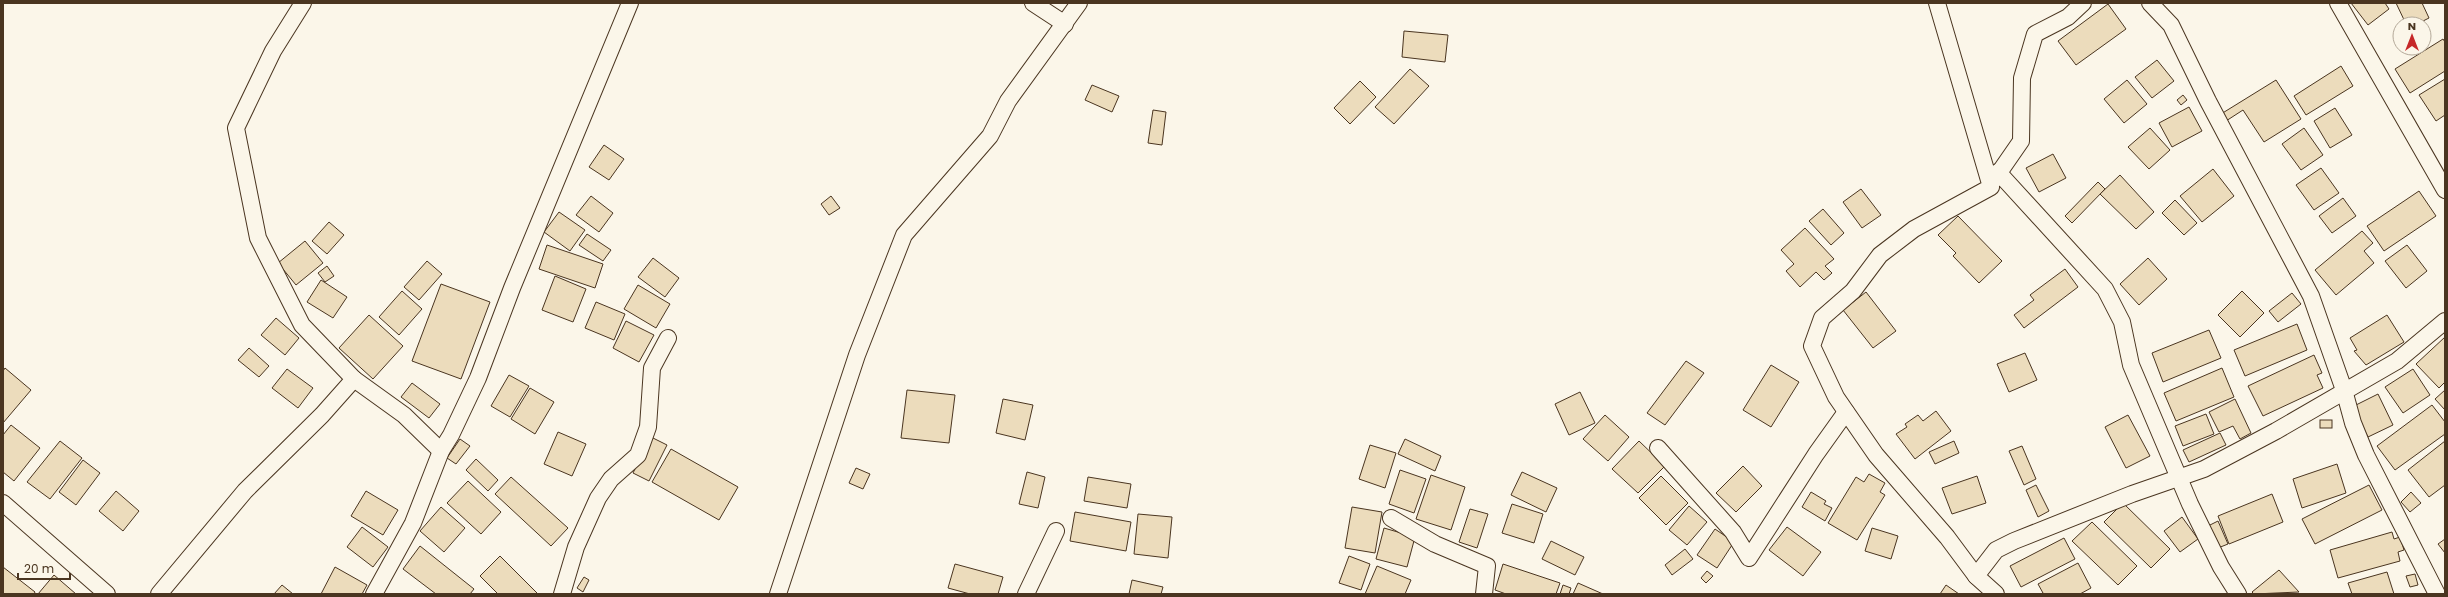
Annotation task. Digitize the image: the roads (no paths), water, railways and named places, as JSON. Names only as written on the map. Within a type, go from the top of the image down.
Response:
[{"type":"street","points":[[303,3],[273,51],[236,128],[258,238],[302,325],[354,379],[404,415],[441,451]]},
{"type":"street","points":[[374,594],[413,523],[441,451],[451,435],[478,378],[512,288],[630,3]]},
{"type":"street","points":[[1033,3],[1065,24]]},
{"type":"street","points":[[778,594],[857,355],[904,235],[990,136],[1008,101],[1079,3]]},
{"type":"street","points":[[1937,3],[1991,187]]},
{"type":"street","points":[[1996,594],[1976,576],[1947,537],[1876,454],[1836,397],[1812,346],[1822,318],[1853,291],[1880,256],[1914,229],[1991,187],[1998,172],[2021,141],[2022,78],[2036,34],[2068,17],[2083,3]]},
{"type":"street","points":[[2150,3],[2171,25],[2208,101],[2311,296],[2344,390],[2353,423],[2366,455],[2436,594]]},
{"type":"street","points":[[2338,3],[2445,190]]},
{"type":"street","points":[[1998,172],[2105,288],[2122,322],[2131,365],[2179,478],[2205,536],[2238,594]]},
{"type":"street","points":[[1976,576],[1996,550],[2014,541],[2204,469],[2270,434],[2344,390],[2397,361],[2445,321]]},
{"type":"street","points":[[562,594],[576,547],[598,498],[611,479],[638,454],[648,427],[652,368],[668,338]]},
{"type":"street","points":[[159,594],[245,491],[322,415],[354,379]]},
{"type":"street","points":[[1658,448],[1733,532],[1749,558],[1816,454],[1846,412]]},
{"type":"street","points":[[3,503],[106,594]]},
{"type":"street","points":[[1391,518],[1435,544],[1487,566],[1484,594]]},
{"type":"street","points":[[1026,594],[1056,531]]}]
